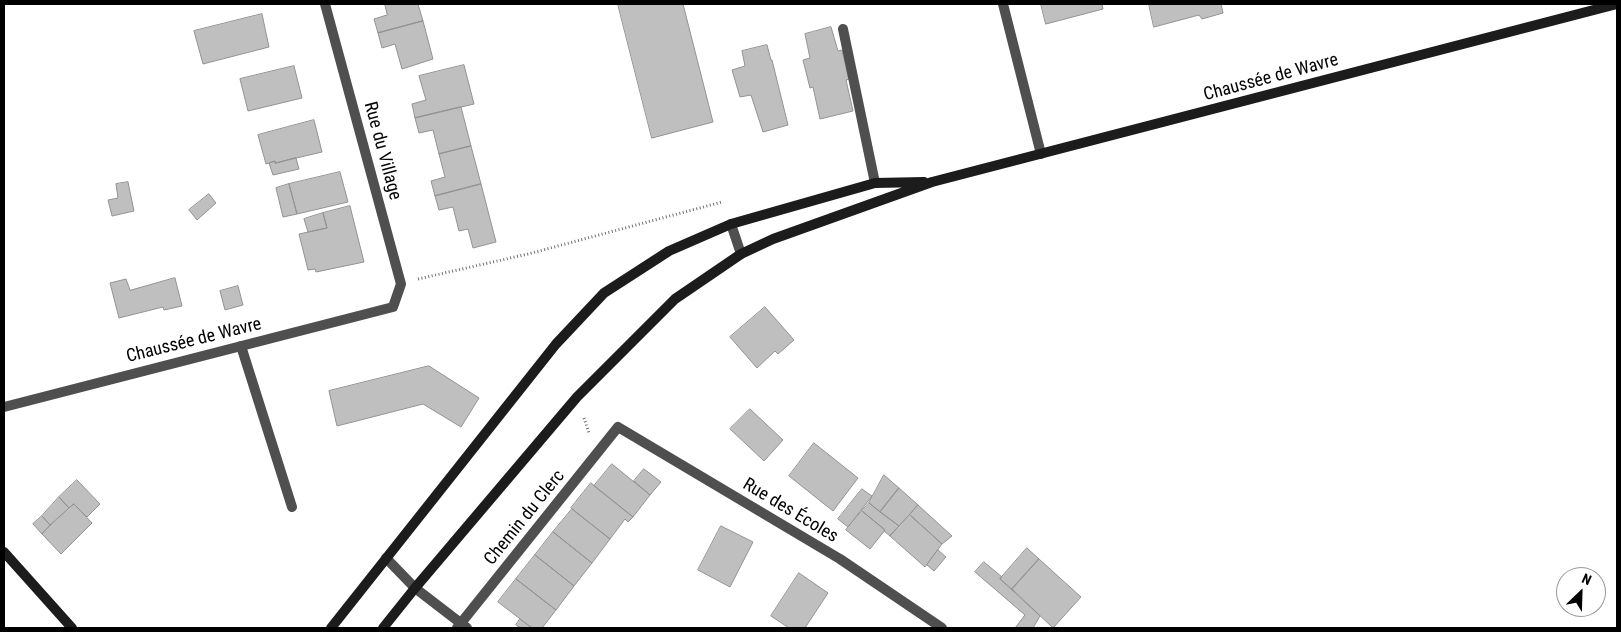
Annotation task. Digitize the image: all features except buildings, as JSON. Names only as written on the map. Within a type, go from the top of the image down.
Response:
[{"type":"main road","name":"Chaussée de Wavre","points":[[932,182],[1617,4]]},
{"type":"main road","points":[[331,628],[556,344],[604,292],[668,251],[731,224],[875,184],[932,182]]},
{"type":"main road","points":[[383,628],[577,397],[675,299],[741,254],[773,239],[932,182]]},
{"type":"main road","points":[[4,552],[72,628]]},
{"type":"street","name":"Rue du Village","points":[[325,4],[401,284]]},
{"type":"street","points":[[1004,4],[1041,154]]},
{"type":"street","points":[[843,29],[875,184]]},
{"type":"street","points":[[731,224],[741,254]]},
{"type":"street","name":"Chaussée de Wavre","points":[[4,407],[393,307],[401,284]]},
{"type":"street","points":[[241,346],[292,507]]},
{"type":"street","name":"Chemin du Clerc","points":[[461,627],[618,428]]},
{"type":"street","name":"Rue des Écoles","points":[[618,428],[840,559],[942,628]]},
{"type":"street","points":[[386,558],[415,588],[461,627]]},
{"type":"path","points":[[401,284],[528,254],[722,202]]},
{"type":"path","points":[[577,397],[596,455]]}]
